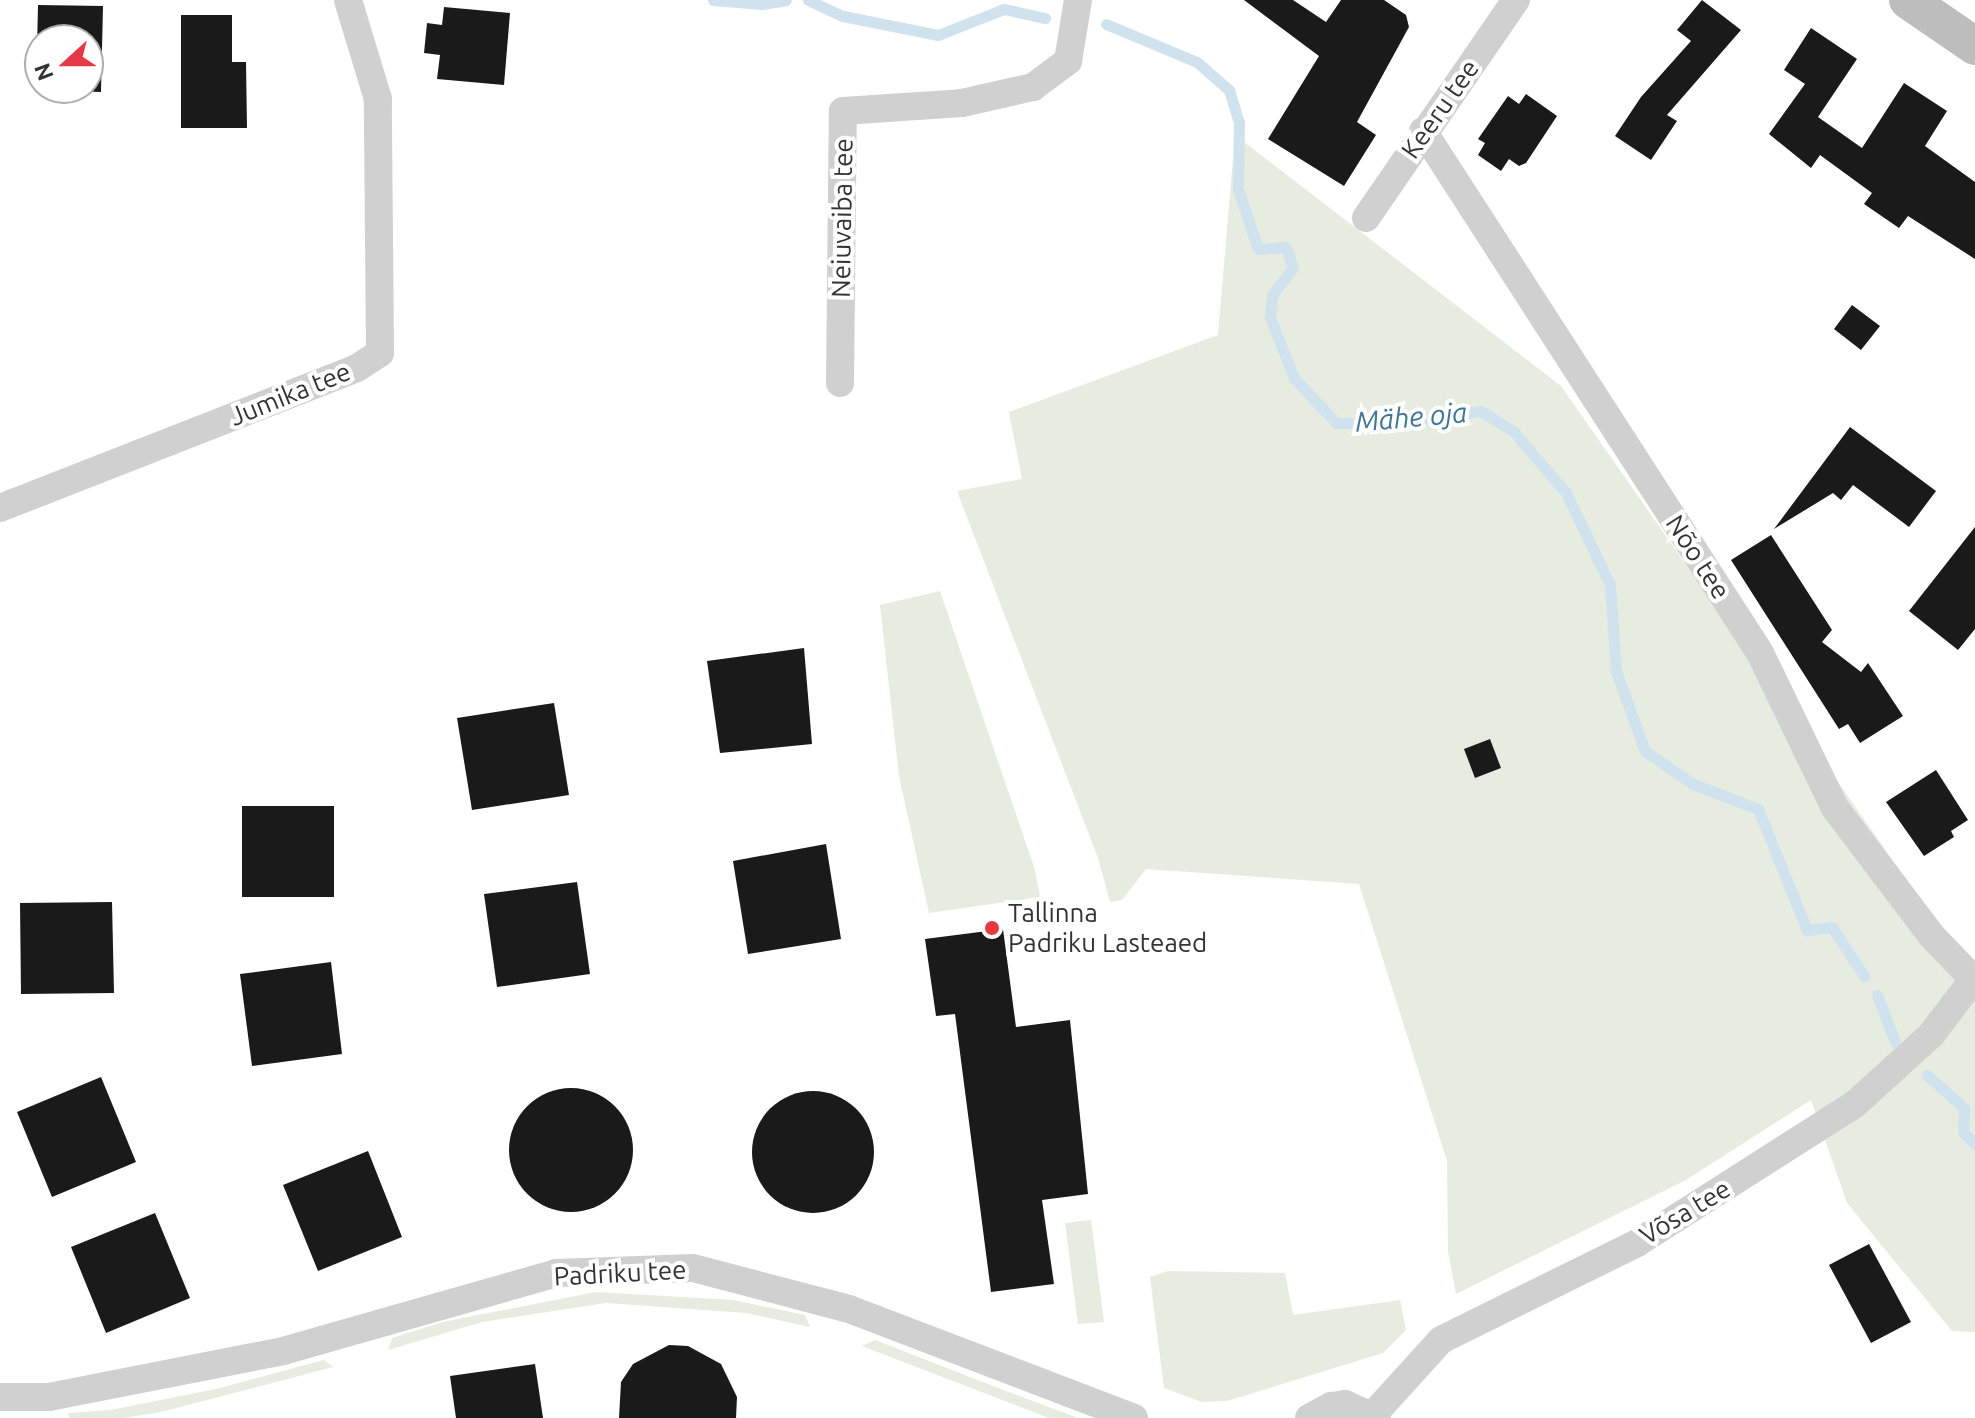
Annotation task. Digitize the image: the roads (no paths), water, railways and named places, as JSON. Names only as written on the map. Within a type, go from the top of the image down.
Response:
[{"type":"main road","points":[[1908,0],[1975,46]]},
{"type":"street","name":"Jumika tee","points":[[0,508],[357,368],[380,353],[378,99],[348,0]]},
{"type":"street","name":"Neiuvaiba tee","points":[[840,383],[843,111],[962,103],[1033,87],[1068,61],[1078,0]]},
{"type":"street","name":"Keeru tee","points":[[1366,218],[1516,0]]},
{"type":"street","name":"Nõo tee","points":[[1423,131],[1760,653],[1835,808],[1931,935],[1974,978]]},
{"type":"street","name":"Võsa tee","points":[[1375,1416],[1441,1340],[1637,1243],[1854,1105],[1931,1035],[1974,978]]},
{"type":"street","name":"Padriku tee","points":[[0,1397],[49,1397],[283,1351],[556,1273],[693,1268],[849,1309],[1134,1418]]},
{"type":"street","points":[[1309,1418],[1345,1404],[1375,1416]]},
{"type":"waterway","points":[[713,0],[762,4],[786,0]]},
{"type":"waterway","points":[[808,0],[843,16],[938,35],[1004,9],[1045,18]]},
{"type":"waterway","name":"Mähe oja","points":[[1106,24],[1197,62],[1229,90],[1239,123],[1238,189],[1258,249],[1286,247],[1293,268],[1272,295],[1270,317],[1294,378],[1336,423],[1385,423],[1481,411],[1514,432],[1566,493],[1610,585],[1616,671],[1645,751],[1693,784],[1758,809],[1807,930],[1832,927],[1864,976]]},
{"type":"waterway","name":"Mähe oja","points":[[1877,995],[1895,1042]]},
{"type":"waterway","points":[[1927,1075],[1964,1108],[1963,1132],[1975,1144]]},
{"type":"place","name":"Tallinna Padriku Lasteaed","points":[[992,928]]}]
